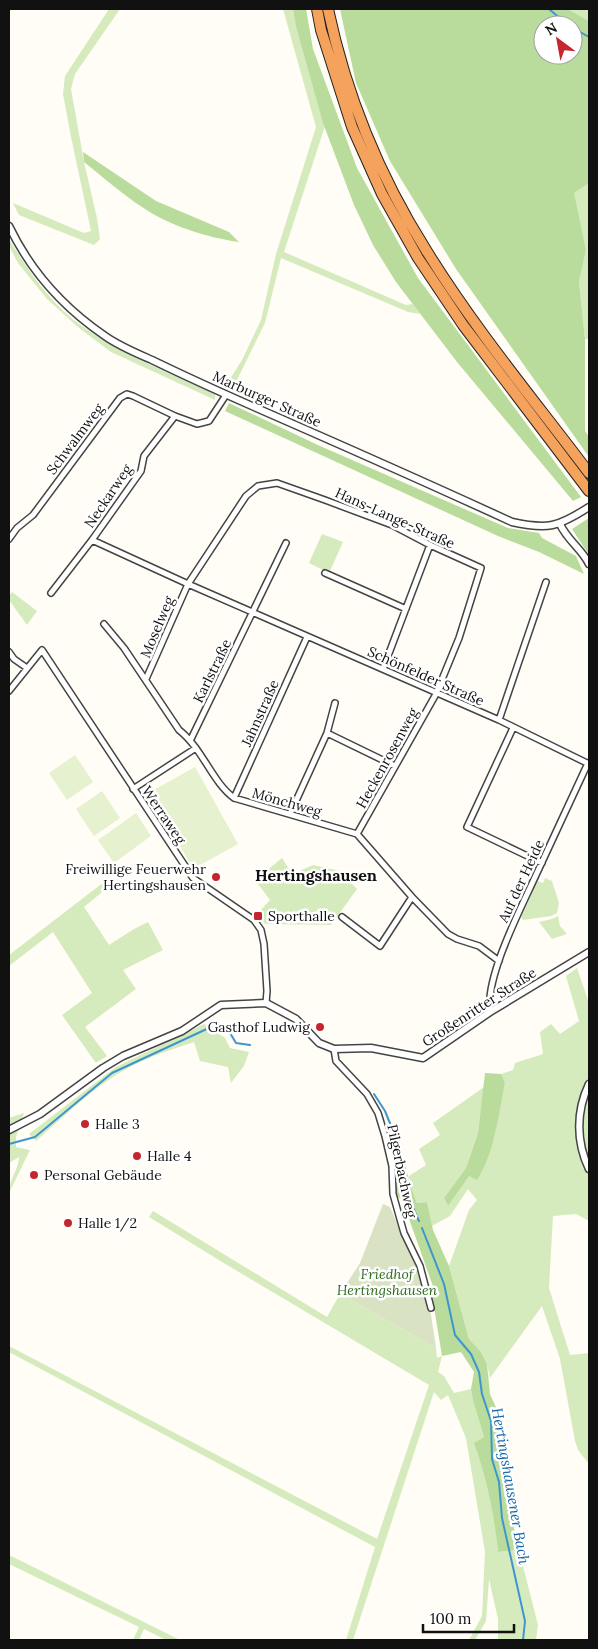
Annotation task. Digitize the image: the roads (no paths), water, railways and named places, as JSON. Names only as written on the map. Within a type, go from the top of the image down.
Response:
[{"type":"highway","points":[[317,9],[321,30],[352,127],[387,202],[418,258],[463,325],[589,490]]},
{"type":"highway","points":[[328,9],[359,117],[389,185],[425,250],[471,316],[589,473]]},
{"type":"street","name":"Marburger Straße","points":[[9,226],[18,244],[46,283],[69,308],[106,337],[226,395],[512,522],[540,527],[560,524]]},
{"type":"street","name":"Schwalmweg","points":[[9,539],[17,528],[33,514],[120,398],[127,394],[134,396],[175,416]]},
{"type":"street","points":[[175,416],[201,424],[209,420],[226,395]]},
{"type":"street","name":"Neckarweg","points":[[51,593],[92,540],[141,471],[144,456],[175,416]]},
{"type":"street","name":"Hans-Lange-Straße","points":[[188,584],[246,496],[258,486],[268,483],[277,484],[325,500],[392,525],[481,568],[459,638],[436,694]]},
{"type":"street","points":[[589,507],[560,524],[566,536],[579,549],[589,564]]},
{"type":"street","name":"Schönfelder Straße","points":[[92,540],[307,637],[499,720],[589,763]]},
{"type":"street","points":[[253,612],[286,543]]},
{"type":"street","points":[[383,669],[430,545]]},
{"type":"street","points":[[325,573],[406,609]]},
{"type":"street","points":[[499,720],[546,582]]},
{"type":"street","name":"Moselweg","points":[[146,679],[188,584]]},
{"type":"street","name":"Karlstraße","points":[[191,739],[253,612]]},
{"type":"street","name":"Mönchweg","points":[[104,624],[146,679],[179,730],[191,739],[225,792],[234,798],[357,834]]},
{"type":"street","name":"Jahnstraße","points":[[234,798],[307,637]]},
{"type":"street","name":"Werraweg","points":[[9,691],[42,650],[193,878],[254,920],[261,930],[267,982],[266,1003]]},
{"type":"street","points":[[9,652],[14,660],[27,668]]},
{"type":"street","name":"Heckenrosenweg","points":[[357,834],[436,694]]},
{"type":"street","points":[[290,814],[327,733],[335,703]]},
{"type":"street","points":[[513,728],[467,827],[542,863]]},
{"type":"street","points":[[327,733],[395,766]]},
{"type":"street","points":[[133,789],[196,748]]},
{"type":"street","name":"Auf der Heide","points":[[490,1012],[490,994],[499,961],[515,920],[589,763]]},
{"type":"street","points":[[357,834],[412,897],[448,934],[457,940],[479,946],[499,961]]},
{"type":"street","points":[[342,917],[380,946],[412,897]]},
{"type":"street","name":"Großenritter Straße","points":[[334,1049],[385,1049],[423,1058],[490,1012],[589,952]]},
{"type":"street","points":[[9,1130],[26,1122],[123,1056],[182,1031],[222,1005],[266,1003],[296,1019],[320,1043],[334,1049]]},
{"type":"street","name":"Pilgerbachweg","points":[[334,1049],[336,1061],[368,1094],[378,1113],[392,1166],[393,1194],[404,1233],[420,1266],[431,1308]]},
{"type":"street","points":[[589,1084],[582,1105],[579,1123],[582,1150],[589,1169]]},
{"type":"waterway","points":[[549,9],[556,15]]},
{"type":"waterway","points":[[583,34],[589,37]]},
{"type":"waterway","name":"Hertingshausener Bach","points":[[9,1144],[35,1137],[112,1073],[211,1027],[230,1033],[236,1043],[250,1045]]},
{"type":"waterway","name":"Hertingshausener Bach","points":[[374,1094],[385,1111],[394,1133],[404,1166],[405,1191],[419,1221]]},
{"type":"waterway","name":"Hertingshausener Bach","points":[[422,1228],[444,1284],[455,1335],[471,1354],[479,1372],[482,1394],[491,1421],[492,1459],[499,1482],[502,1518],[525,1621],[523,1640]]},
{"type":"place","name":"Freiwillige Feuerwehr Hertingshausen","points":[[216,877]]},
{"type":"place","name":"Sporthalle","points":[[258,916]]},
{"type":"place","name":"Gasthof Ludwig","points":[[320,1027]]},
{"type":"place","name":"Halle 3","points":[[85,1124]]},
{"type":"place","name":"Halle 4","points":[[137,1156]]},
{"type":"place","name":"Personal Gebäude","points":[[34,1175]]},
{"type":"place","name":"Halle 1/2","points":[[68,1223]]},
{"type":"district","name":"Hertingshausen","points":[[316,875]]},
{"type":"park label","name":"Friedhof Hertingshausen","points":[[387,1282]]}]
